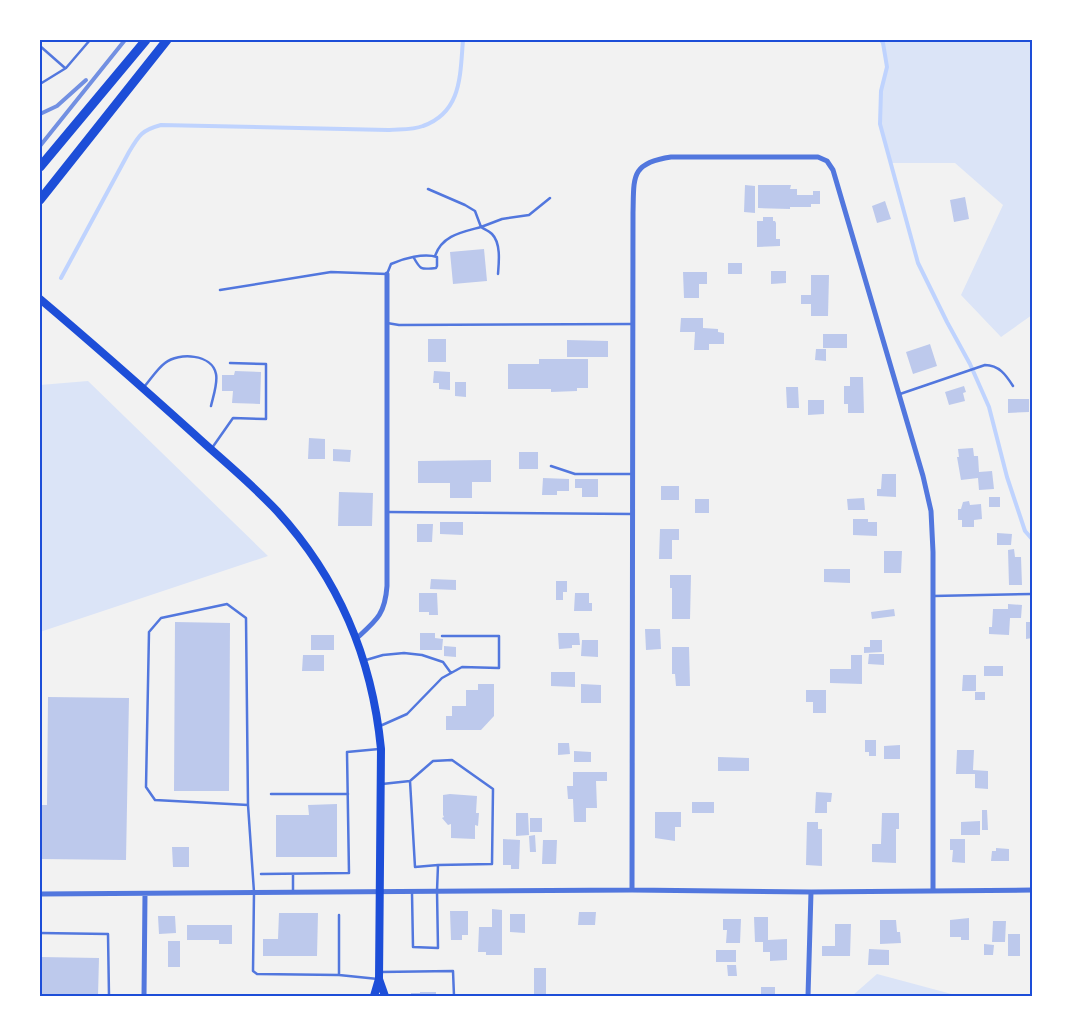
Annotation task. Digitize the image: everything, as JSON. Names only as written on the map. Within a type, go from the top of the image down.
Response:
[{"type":"main road","points":[[40,167],[146,40]]},
{"type":"main road","points":[[40,200],[167,40]]},
{"type":"main road","points":[[40,299],[143,388],[275,509],[307,547],[335,591],[357,638],[374,696],[379,726],[382,784],[379,976],[374,996]]},
{"type":"main road","points":[[379,976],[385,996]]},
{"type":"street","points":[[632,890],[633,324],[634,192],[636,175],[641,167],[654,160],[671,157],[818,157],[828,162],[835,175],[923,476],[931,511],[933,596],[933,891]]},
{"type":"street","points":[[357,638],[375,622],[384,607],[387,586],[387,274]]},
{"type":"street","points":[[40,894],[632,890],[811,892],[1032,890]]},
{"type":"street","points":[[808,996],[811,892]]},
{"type":"street","points":[[144,996],[145,894]]},
{"type":"lane","points":[[40,84],[66,68],[90,40]]},
{"type":"lane","points":[[40,46],[66,68]]},
{"type":"lane","points":[[428,189],[475,211],[481,227],[492,233],[496,242],[499,256],[498,274]]},
{"type":"lane","points":[[414,258],[419,268],[436,268],[437,257],[435,256],[438,247],[451,236],[502,219],[529,215],[550,198]]},
{"type":"lane","points":[[220,290],[331,272],[387,274],[392,264],[414,258],[435,256]]},
{"type":"lane","points":[[387,322],[399,325],[633,324]]},
{"type":"lane","points":[[143,388],[166,362],[184,357],[200,358],[212,366],[216,376],[212,406]]},
{"type":"lane","points":[[211,449],[233,418],[266,419],[266,364],[230,363]]},
{"type":"lane","points":[[899,394],[981,366],[990,365],[997,367],[1013,386]]},
{"type":"lane","points":[[551,466],[575,474],[633,474]]},
{"type":"lane","points":[[387,512],[633,514]]},
{"type":"lane","points":[[933,596],[1032,594]]},
{"type":"lane","points":[[248,805],[155,800],[146,787],[149,632],[161,618],[227,604],[246,618],[248,805],[254,892],[252,971],[256,974],[379,976],[453,971],[454,996]]},
{"type":"lane","points":[[379,726],[407,714],[442,678],[462,667],[499,668],[499,636],[442,636]]},
{"type":"lane","points":[[364,660],[383,655],[404,653],[422,655],[443,662],[451,673]]},
{"type":"lane","points":[[261,874],[349,873],[347,752],[381,748]]},
{"type":"lane","points":[[382,784],[410,781],[432,761],[452,760],[493,789],[492,864],[415,866],[410,781]]},
{"type":"lane","points":[[271,794],[348,794]]},
{"type":"lane","points":[[412,892],[413,946],[438,948],[438,865]]},
{"type":"lane","points":[[293,874],[293,892]]},
{"type":"lane","points":[[339,915],[339,975]]},
{"type":"lane","points":[[40,933],[108,934],[109,996]]},
{"type":"shaded area","points":[[881,40],[1032,40],[1032,315],[1001,337],[961,295],[1003,205],[955,163],[891,163],[880,124],[881,91],[887,67]]},
{"type":"shaded area","points":[[88,381],[268,556],[40,632],[40,385]]},
{"type":"shaded area","points":[[877,974],[959,996],[852,996]]},
{"type":"building","points":[[745,185],[755,186],[755,213],[744,212]]},
{"type":"building","points":[[758,185],[791,185],[790,189],[797,189],[797,195],[813,195],[813,191],[820,191],[820,204],[811,204],[811,207],[790,207],[790,209],[758,208]]},
{"type":"building","points":[[965,197],[969,219],[954,222],[950,200]]},
{"type":"building","points":[[885,201],[891,219],[877,223],[872,206]]},
{"type":"building","points":[[763,217],[773,217],[773,221],[776,223],[776,239],[780,239],[780,246],[757,247],[757,221],[763,221]]},
{"type":"building","points":[[484,249],[487,281],[453,284],[450,252]]},
{"type":"building","points":[[728,263],[742,263],[742,274],[728,274]]},
{"type":"building","points":[[771,271],[786,271],[786,283],[771,284]]},
{"type":"building","points":[[683,272],[707,272],[707,284],[699,284],[699,298],[684,298]]},
{"type":"building","points":[[811,275],[829,275],[828,316],[811,316],[811,304],[801,304],[801,295],[811,295]]},
{"type":"building","points":[[681,318],[703,318],[703,328],[718,329],[718,332],[724,333],[724,344],[709,344],[709,350],[694,350],[695,332],[680,332]]},
{"type":"building","points":[[823,334],[847,334],[847,348],[823,348]]},
{"type":"building","points":[[428,339],[446,339],[446,362],[428,362]]},
{"type":"building","points":[[567,340],[608,341],[608,357],[567,357]]},
{"type":"building","points":[[930,344],[937,366],[913,374],[906,352]]},
{"type":"building","points":[[816,349],[826,349],[826,361],[815,360]]},
{"type":"building","points":[[539,359],[588,359],[588,388],[577,388],[577,391],[551,392],[551,389],[508,389],[508,364],[539,364]]},
{"type":"building","points":[[235,371],[261,372],[260,404],[232,403],[233,391],[222,391],[222,375],[234,375]]},
{"type":"building","points":[[434,371],[450,372],[450,390],[439,389],[439,383],[433,383]]},
{"type":"building","points":[[850,377],[863,377],[864,413],[848,413],[848,404],[844,404],[844,386],[850,386]]},
{"type":"building","points":[[455,382],[466,382],[466,397],[455,396]]},
{"type":"building","points":[[964,386],[966,392],[963,393],[965,401],[949,405],[945,392]]},
{"type":"building","points":[[786,387],[798,387],[799,408],[787,408]]},
{"type":"building","points":[[1008,399],[1029,399],[1029,412],[1008,413]]},
{"type":"building","points":[[808,400],[824,400],[824,414],[808,415]]},
{"type":"building","points":[[309,438],[325,439],[325,459],[308,459]]},
{"type":"building","points":[[973,448],[974,456],[978,456],[979,472],[992,471],[994,489],[979,490],[978,478],[961,480],[957,457],[959,457],[958,449]]},
{"type":"building","points":[[333,449],[351,450],[350,462],[333,461]]},
{"type":"building","points":[[519,452],[538,452],[538,469],[519,469]]},
{"type":"building","points":[[491,460],[491,482],[472,482],[472,498],[450,498],[450,483],[418,483],[418,461]]},
{"type":"building","points":[[882,474],[896,474],[896,497],[877,496],[877,489],[881,489]]},
{"type":"building","points":[[543,478],[569,479],[569,491],[557,491],[557,495],[542,495]]},
{"type":"building","points":[[575,479],[598,479],[598,497],[582,497],[582,488],[575,488]]},
{"type":"building","points":[[661,486],[679,486],[679,500],[661,500]]},
{"type":"building","points":[[339,492],[373,493],[372,526],[338,526]]},
{"type":"building","points":[[989,497],[1000,497],[1000,507],[989,507]]},
{"type":"building","points":[[864,498],[865,510],[848,510],[847,499]]},
{"type":"building","points":[[695,499],[709,499],[709,513],[695,513]]},
{"type":"building","points":[[969,501],[970,505],[981,504],[982,519],[974,520],[974,527],[962,527],[962,520],[958,520],[958,509],[961,509],[963,502]]},
{"type":"building","points":[[853,519],[868,519],[868,522],[877,522],[877,536],[853,535]]},
{"type":"building","points":[[440,522],[463,522],[463,535],[440,534]]},
{"type":"building","points":[[417,524],[433,524],[432,542],[417,542]]},
{"type":"building","points":[[660,529],[679,529],[679,540],[672,540],[672,559],[659,559]]},
{"type":"building","points":[[997,533],[1012,534],[1011,545],[997,545]]},
{"type":"building","points":[[1014,549],[1015,557],[1021,557],[1022,585],[1009,585],[1008,550]]},
{"type":"building","points":[[884,551],[902,551],[901,573],[884,573]]},
{"type":"building","points":[[824,569],[850,569],[850,583],[824,582]]},
{"type":"building","points":[[670,575],[691,575],[690,619],[672,619]]},
{"type":"building","points":[[431,579],[456,580],[456,590],[430,589]]},
{"type":"building","points":[[556,581],[567,581],[567,592],[563,592],[563,600],[556,600]]},
{"type":"building","points":[[419,593],[437,593],[438,615],[429,615],[429,612],[419,612]]},
{"type":"building","points":[[575,593],[589,593],[589,603],[592,603],[592,611],[574,611]]},
{"type":"building","points":[[1008,604],[1022,605],[1021,618],[1010,618],[1009,635],[989,634],[989,627],[992,627],[993,609],[1008,609]]},
{"type":"building","points":[[894,609],[895,616],[872,619],[871,612]]},
{"type":"building","points":[[175,622],[230,623],[229,791],[174,791]]},
{"type":"building","points":[[1026,622],[1032,622],[1032,638],[1026,639]]},
{"type":"building","points":[[645,629],[660,629],[661,649],[646,650]]},
{"type":"building","points":[[420,633],[435,633],[435,638],[443,639],[442,650],[420,650]]},
{"type":"building","points":[[558,633],[579,633],[580,645],[559,649]]},
{"type":"building","points":[[311,635],[334,635],[334,650],[311,650]]},
{"type":"building","points":[[582,640],[598,640],[598,657],[581,656]]},
{"type":"building","points":[[870,640],[882,640],[882,652],[864,653],[864,647],[870,647]]},
{"type":"building","points":[[444,646],[456,647],[456,657],[444,656]]},
{"type":"building","points":[[672,647],[689,647],[690,686],[676,686],[675,674],[672,674]]},
{"type":"building","points":[[869,654],[884,654],[884,665],[868,664]]},
{"type":"building","points":[[303,655],[324,655],[324,671],[302,671]]},
{"type":"building","points":[[851,655],[862,655],[862,684],[830,683],[830,669],[851,669]]},
{"type":"building","points":[[984,666],[1003,666],[1003,676],[984,676]]},
{"type":"building","points":[[551,672],[575,672],[575,687],[551,686]]},
{"type":"building","points":[[963,675],[976,675],[976,691],[962,691]]},
{"type":"building","points":[[478,684],[494,684],[494,716],[481,730],[446,730],[446,716],[452,716],[452,706],[466,706],[466,690],[478,690]]},
{"type":"building","points":[[581,684],[601,685],[601,703],[581,703]]},
{"type":"building","points":[[806,690],[826,690],[826,713],[813,713],[813,702],[806,702]]},
{"type":"building","points":[[975,692],[985,692],[985,700],[975,700]]},
{"type":"building","points":[[48,697],[129,698],[126,860],[40,859],[40,805],[47,805]]},
{"type":"building","points":[[865,740],[876,740],[876,756],[869,756],[869,752],[865,752]]},
{"type":"building","points":[[558,743],[569,743],[570,754],[558,755]]},
{"type":"building","points":[[900,745],[900,759],[884,759],[884,746]]},
{"type":"building","points":[[957,750],[974,750],[973,770],[988,771],[988,789],[975,788],[975,774],[956,774]]},
{"type":"building","points":[[574,751],[591,752],[591,762],[574,762]]},
{"type":"building","points":[[718,757],[749,758],[749,771],[718,771]]},
{"type":"building","points":[[573,772],[607,772],[607,781],[596,781],[597,808],[586,808],[586,822],[574,822],[573,799],[568,799],[567,786],[573,786]]},
{"type":"building","points":[[816,792],[832,793],[831,802],[827,802],[827,813],[815,813]]},
{"type":"building","points":[[443,795],[477,796],[476,813],[479,813],[478,826],[475,825],[475,839],[451,838],[451,824],[448,825],[442,818],[444,817]]},
{"type":"building","points":[[692,802],[714,802],[714,813],[692,813]]},
{"type":"building","points":[[337,804],[337,857],[276,857],[276,815],[309,815],[308,805]]},
{"type":"building","points":[[982,810],[987,810],[988,830],[982,830]]},
{"type":"building","points":[[655,812],[681,812],[681,827],[675,827],[675,841],[655,838]]},
{"type":"building","points":[[516,813],[528,813],[529,835],[516,836]]},
{"type":"building","points":[[882,813],[899,813],[899,829],[896,829],[896,863],[872,862],[872,844],[881,844]]},
{"type":"building","points":[[530,818],[542,818],[542,832],[530,832]]},
{"type":"building","points":[[980,821],[980,835],[961,835],[961,822]]},
{"type":"building","points":[[807,822],[818,822],[818,829],[822,829],[822,866],[806,865]]},
{"type":"building","points":[[535,835],[536,852],[530,852],[529,836]]},
{"type":"building","points":[[503,839],[520,840],[519,869],[511,869],[511,865],[503,865]]},
{"type":"building","points":[[950,839],[965,839],[965,863],[952,862],[953,850],[950,850]]},
{"type":"building","points":[[543,840],[557,840],[556,864],[542,864]]},
{"type":"building","points":[[172,847],[189,847],[189,867],[173,867]]},
{"type":"building","points":[[996,848],[1009,849],[1009,861],[991,861],[992,851],[996,851]]},
{"type":"building","points":[[492,909],[502,910],[502,955],[486,955],[486,952],[478,952],[479,927],[492,927]]},
{"type":"building","points":[[450,911],[468,911],[468,935],[462,935],[462,940],[451,940]]},
{"type":"building","points":[[579,912],[596,912],[595,925],[578,925]]},
{"type":"building","points":[[279,913],[318,913],[317,956],[263,956],[263,939],[278,939]]},
{"type":"building","points":[[510,914],[525,914],[525,933],[510,932]]},
{"type":"building","points":[[158,916],[175,916],[176,933],[159,934]]},
{"type":"building","points":[[754,917],[768,917],[768,940],[787,939],[787,960],[770,961],[770,952],[763,952],[763,942],[755,942]]},
{"type":"building","points":[[969,918],[969,940],[961,940],[961,937],[950,937],[950,920]]},
{"type":"building","points":[[723,919],[741,919],[740,943],[726,943],[727,930],[723,930]]},
{"type":"building","points":[[880,920],[896,920],[897,932],[900,932],[901,943],[880,944]]},
{"type":"building","points":[[993,921],[1006,921],[1005,942],[992,942]]},
{"type":"building","points":[[835,924],[851,924],[850,956],[822,956],[822,946],[835,946]]},
{"type":"building","points":[[187,925],[232,925],[232,944],[219,944],[219,940],[187,940]]},
{"type":"building","points":[[1008,934],[1020,934],[1020,956],[1008,956]]},
{"type":"building","points":[[168,941],[180,941],[180,967],[168,967]]},
{"type":"building","points":[[984,944],[994,945],[993,955],[984,955]]},
{"type":"building","points":[[869,949],[889,950],[889,965],[868,965]]},
{"type":"building","points":[[716,950],[736,950],[736,962],[716,962]]},
{"type":"building","points":[[40,957],[99,958],[98,996],[40,996]]},
{"type":"building","points":[[727,965],[736,965],[737,976],[728,976]]},
{"type":"building","points":[[534,968],[546,968],[546,996],[534,995]]},
{"type":"building","points":[[761,987],[775,987],[775,996],[761,996]]},
{"type":"building","points":[[436,992],[436,996],[411,996],[411,993]]},
{"type":"waterway","points":[[61,278],[129,152],[145,131],[161,125],[388,130],[410,129],[423,126],[436,120],[452,102],[457,91],[463,40]]},
{"type":"waterway","points":[[881,40],[887,67],[881,91],[880,124],[918,263],[970,364],[989,407],[1007,477],[1025,531],[1032,539]]},
{"type":"railway","points":[[40,146],[125,40]]},
{"type":"railway","points":[[40,114],[57,106],[86,80]]}]
